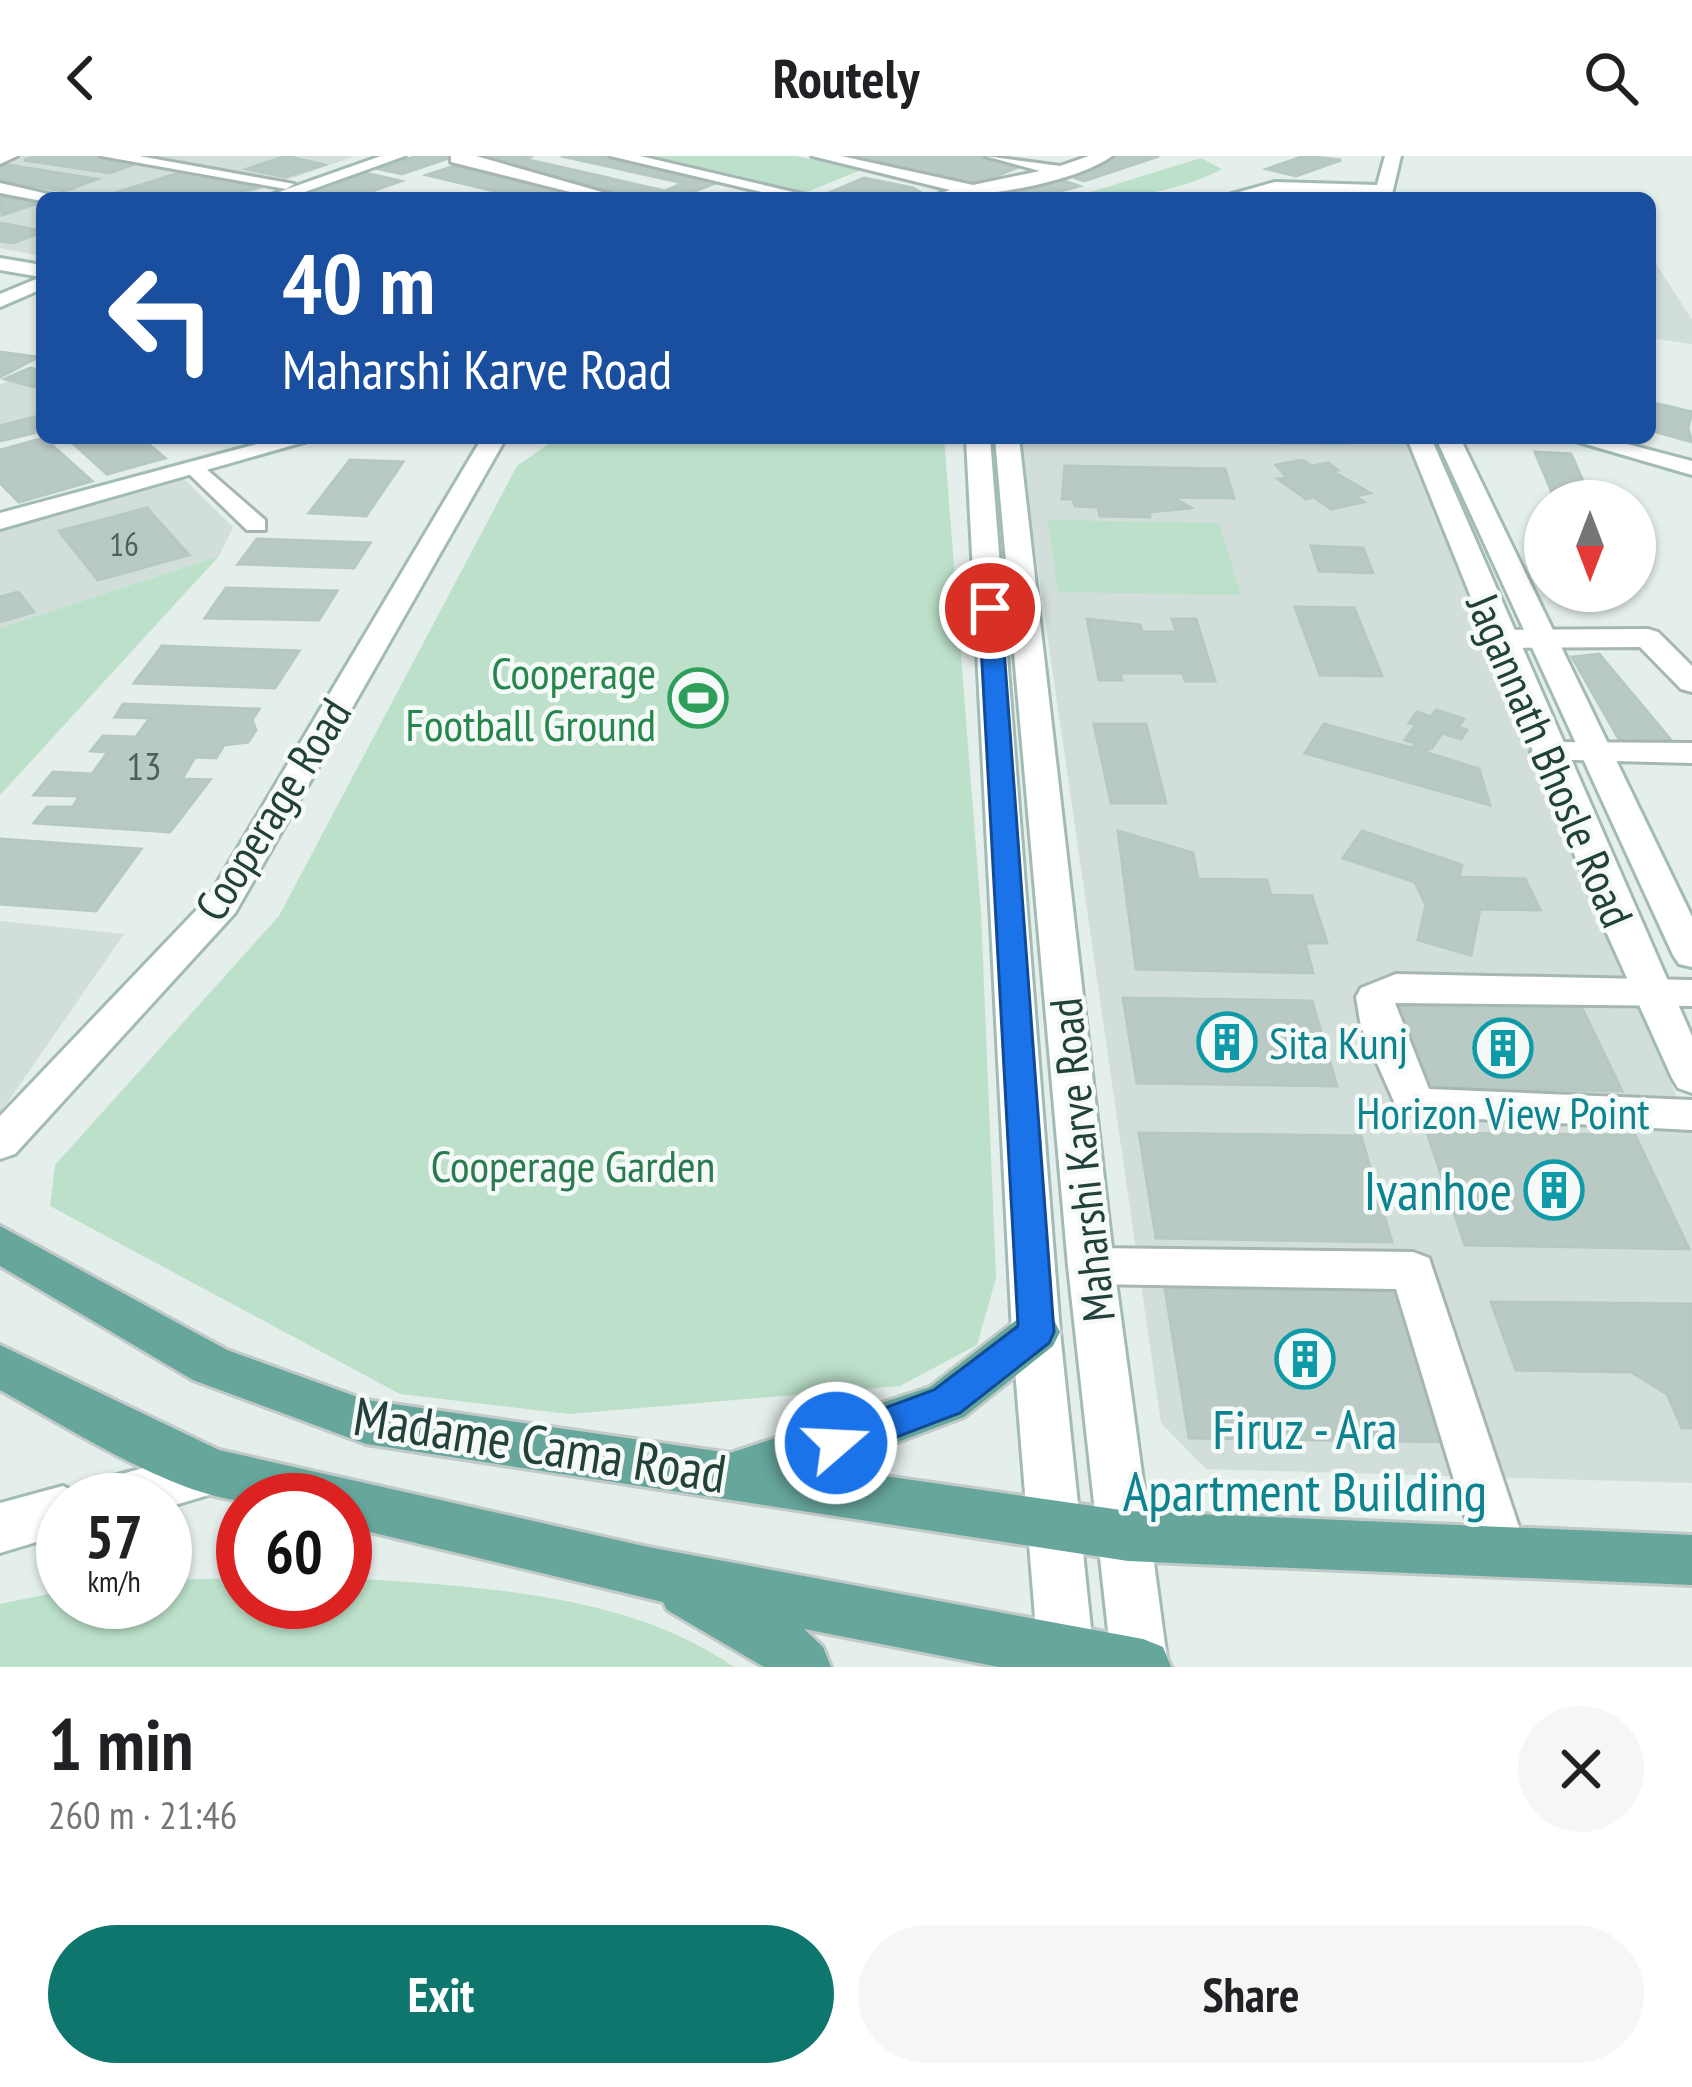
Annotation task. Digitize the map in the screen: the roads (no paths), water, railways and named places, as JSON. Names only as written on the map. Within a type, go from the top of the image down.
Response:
[{"type":"main road","name":"Madame Cama Road","points":[[0,1244],[210,1365],[366,1422],[1128,1536],[1692,1560]]},
{"type":"main road","points":[[730,1475],[871,1432],[947,1402],[1036,1332]]},
{"type":"main road","name":"Madame Cama Road","points":[[0,1366],[114,1428],[214,1472],[648,1573],[1067,1660],[1141,1667]]},
{"type":"main road","points":[[648,1573],[775,1639],[803,1667]]},
{"type":"street","points":[[0,159],[9,156]]},
{"type":"street","points":[[109,156],[286,184]]},
{"type":"street","points":[[263,192],[364,156]]},
{"type":"street","points":[[289,192],[397,156]]},
{"type":"street","points":[[468,156],[457,160],[589,192]]},
{"type":"street","points":[[618,156],[806,192]]},
{"type":"street","points":[[820,156],[976,191]]},
{"type":"street","points":[[993,156],[1063,171]]},
{"type":"street","points":[[971,192],[1063,171],[1104,156]]},
{"type":"street","points":[[1383,192],[1393,156]]},
{"type":"street","points":[[815,192],[873,168]]},
{"type":"street","points":[[697,192],[728,180]]},
{"type":"street","points":[[0,188],[36,194]]},
{"type":"street","points":[[1303,192],[1357,188]]},
{"type":"street","points":[[0,261],[36,268]]},
{"type":"street","points":[[0,289],[36,272]]},
{"type":"street","points":[[0,301],[36,285]]},
{"type":"street","points":[[0,521],[284,444]]},
{"type":"street","name":"Cooperage Road","points":[[0,1143],[221,905],[490,444]]},
{"type":"street","name":"Maharshi Karve Road","points":[[978,444],[1036,1332],[1067,1660]]},
{"type":"street","name":"Maharshi Karve Road","points":[[1008,444],[1091,1266],[1141,1667]]},
{"type":"street","name":"Jagannath Bhosle Road","points":[[1421,444],[1547,752],[1672,992],[1692,1078]]},
{"type":"street","points":[[1451,444],[1692,955]]},
{"type":"street","points":[[1600,444],[1692,468]]},
{"type":"street","points":[[197,468],[256,524]]},
{"type":"street","points":[[1500,639],[1648,638],[1692,683]]},
{"type":"street","points":[[1547,752],[1692,753]]},
{"type":"street","points":[[1672,992],[1396,987],[1375,997],[1381,1027],[1415,1104],[1692,1115]]},
{"type":"street","points":[[1091,1266],[1413,1271],[1500,1551]]},
{"type":"street","points":[[192,1478],[214,1472]]},
{"type":"street","points":[[0,1528],[36,1518]]},
{"type":"place","name":"Cooperage Football Ground","points":[[698,698]]},
{"type":"place","name":"Sita Kunj","points":[[1227,1042]]},
{"type":"place","name":"Horizon View Point","points":[[1503,1048]]},
{"type":"place","name":"Ivanhoe","points":[[1554,1190]]},
{"type":"place","name":"Firuz - Ara Apartment Building","points":[[1305,1359]]},
{"type":"park label","name":"Cooperage Garden","points":[[573,1165]]}]
